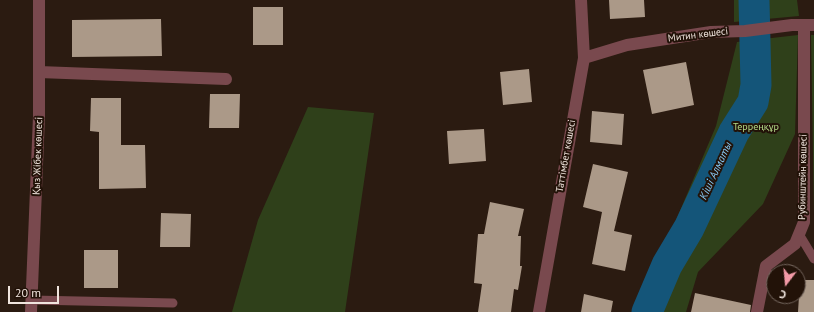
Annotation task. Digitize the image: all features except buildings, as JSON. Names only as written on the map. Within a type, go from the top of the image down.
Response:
[{"type":"street","name":"Қыз Жібек көшесі","points":[[32,306],[39,116],[39,0]]},
{"type":"street","name":"Таттімбет көшесі","points":[[539,312],[584,58],[581,0]]},
{"type":"street","name":"Митин көшесі","points":[[584,58],[627,45],[711,32],[745,31],[771,26],[809,25]]},
{"type":"street","name":"Рубинштейн көшесі","points":[[757,312],[766,266],[795,244],[804,222],[809,25]]},
{"type":"street","points":[[39,72],[226,79]]},
{"type":"lane","points":[[799,234],[814,258]]},
{"type":"lane","points":[[32,306],[173,303]]},
{"type":"green space","points":[[734,0],[797,0],[799,16],[734,22]]},
{"type":"green space","name":"Терреңқұр","points":[[798,35],[795,134],[763,204],[698,272],[686,312],[637,312],[716,126],[737,42]]},
{"type":"green space","points":[[811,35],[814,35],[814,215]]},
{"type":"green space","points":[[308,107],[374,113],[345,312],[232,312],[258,220]]},
{"type":"waterway","name":"Кіші Алматы","points":[[647,312],[667,265],[689,228],[734,132],[753,102],[756,85],[754,0]]}]
